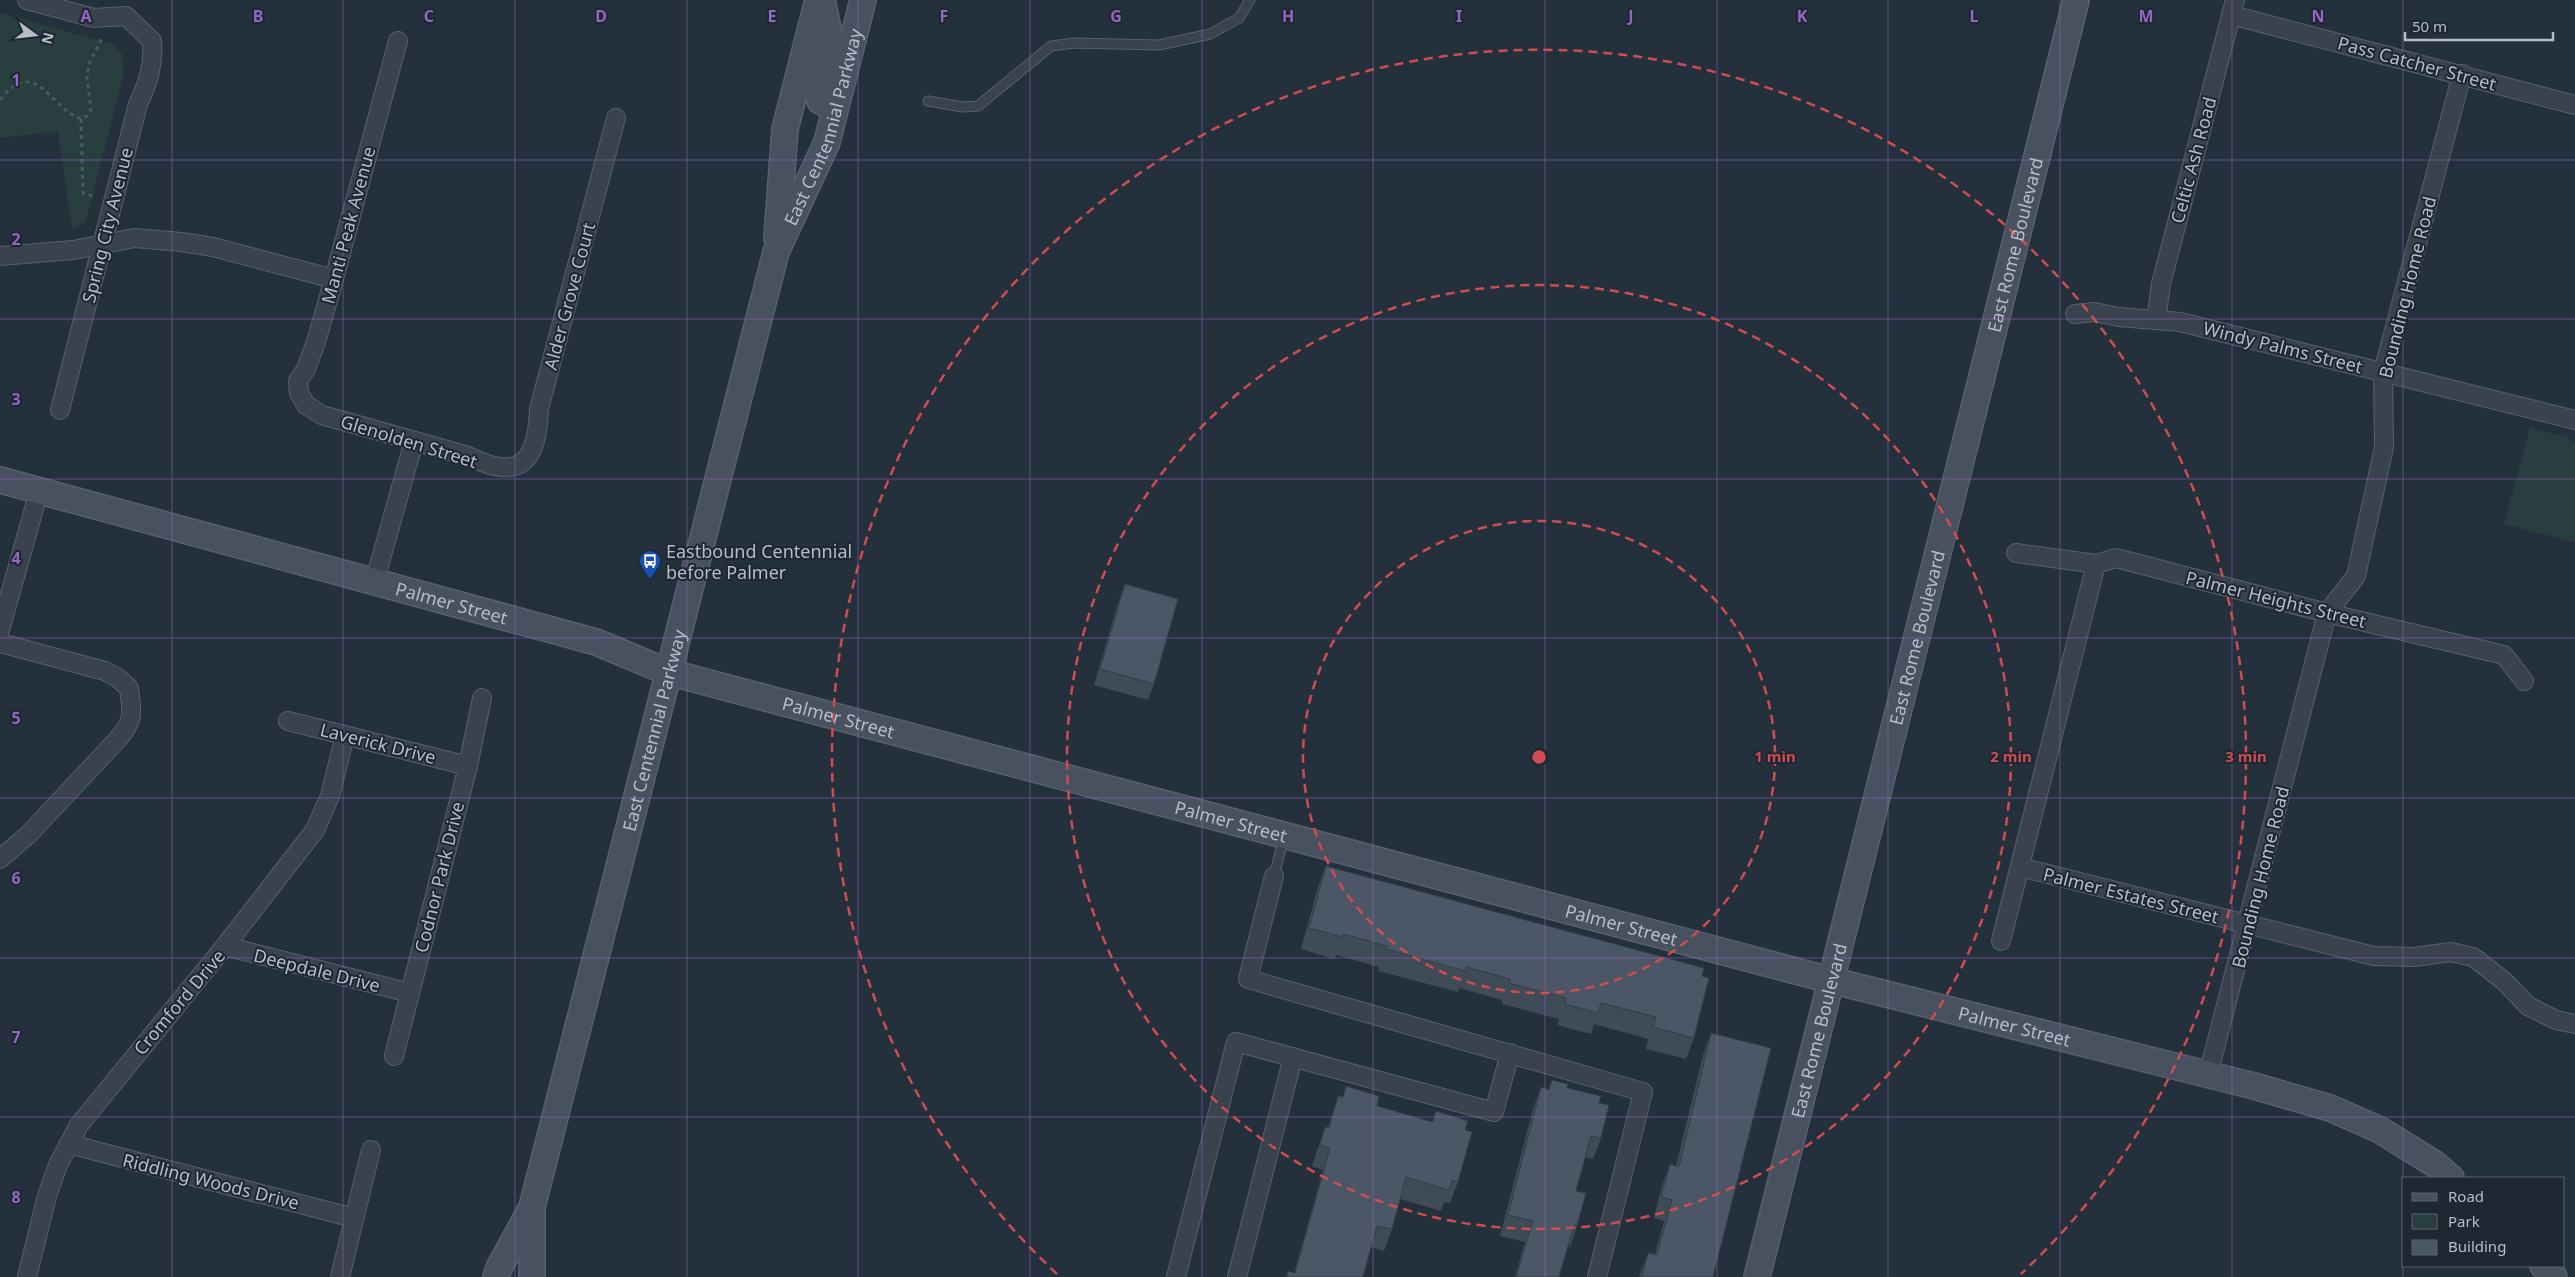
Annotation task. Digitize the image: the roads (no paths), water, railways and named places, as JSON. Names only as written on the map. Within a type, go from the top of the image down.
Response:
[{"type":"street","name":"Spring City Avenue","points":[[27,0],[94,18],[126,16],[152,41],[154,59],[138,104],[60,410]]},
{"type":"street","name":"East Centennial Parkway","points":[[496,1277],[532,1207],[776,252],[785,129],[818,0]]},
{"type":"street","points":[[822,0],[830,38],[817,90],[820,101],[835,108]]},
{"type":"street","name":"East Centennial Parkway","points":[[776,252],[827,142],[863,0]]},
{"type":"street","name":"East Rome Boulevard","points":[[1757,1277],[2076,0]]},
{"type":"street","name":"Pass Catcher Street","points":[[2233,8],[2575,105]]},
{"type":"street","name":"Celtic Ash Road","points":[[2156,320],[2161,284],[2233,8]]},
{"type":"street","name":"Manti Peak Avenue","points":[[306,405],[299,393],[298,381],[306,368],[316,342],[398,41]]},
{"type":"street","name":"Bounding Home Road","points":[[2208,1075],[2327,613],[2356,576],[2384,447],[2383,372],[2462,74]]},
{"type":"street","name":"Alder Grove Court","points":[[515,467],[527,459],[534,450],[538,434],[539,409],[616,118]]},
{"type":"street","points":[[0,256],[73,250],[135,238],[181,242],[245,255],[334,279]]},
{"type":"street","name":"Windy Palms Street","points":[[2075,314],[2094,312],[2204,328],[2575,420]]},
{"type":"street","name":"Glenolden Street","points":[[306,405],[322,415],[468,456],[488,466],[515,467]]},
{"type":"street","points":[[375,580],[414,441]]},
{"type":"street","name":"Palmer Street","points":[[0,480],[274,556],[375,580],[596,642],[668,672],[1830,980],[2208,1075],[2330,1108],[2380,1130],[2435,1164],[2450,1177]]},
{"type":"street","points":[[0,630],[39,491]]},
{"type":"street","name":"Palmer Heights Street","points":[[2016,553],[2096,564],[2116,558],[2327,613],[2504,655],[2524,681]]},
{"type":"street","points":[[2001,941],[2096,564]]},
{"type":"street","points":[[0,643],[105,671],[129,688],[132,712],[129,726],[34,829],[0,859]]},
{"type":"street","name":"Codnor Park Drive","points":[[394,1056],[468,766],[482,698]]},
{"type":"street","name":"Laverick Drive","points":[[288,720],[468,766]]},
{"type":"street","name":"Cromford Drive","points":[[27,1277],[47,1196],[58,1164],[68,1144],[91,1108],[225,946],[315,830],[330,796],[345,735]]},
{"type":"street","name":"Palmer Estates Street","points":[[2020,867],[2374,956],[2414,957],[2451,952],[2473,958],[2504,981],[2528,1006],[2556,1020],[2575,1024]]},
{"type":"street","points":[[1274,876],[1248,979],[1643,1092],[1596,1277]]},
{"type":"street","name":"Deepdale Drive","points":[[225,946],[410,993]]},
{"type":"street","points":[[1176,1277],[1236,1042],[1494,1112],[1510,1054]]},
{"type":"street","points":[[1237,1277],[1293,1057]]},
{"type":"street","name":"Riddling Woods Drive","points":[[68,1144],[354,1218]]},
{"type":"street","points":[[340,1277],[371,1150]]},
{"type":"street","name":"East Centennial Parkway","points":[[532,1207],[532,1277]]},
{"type":"street","points":[[2545,1267],[2554,1277]]},
{"type":"lane","points":[[928,101],[963,108],[978,106],[1051,46],[1074,43],[1159,45],[1210,34],[1239,18],[1250,0]]},
{"type":"lane","points":[[1274,876],[1285,836]]},
{"type":"place","name":"Eastbound Centennial before Palmer","points":[[650,580]]}]
